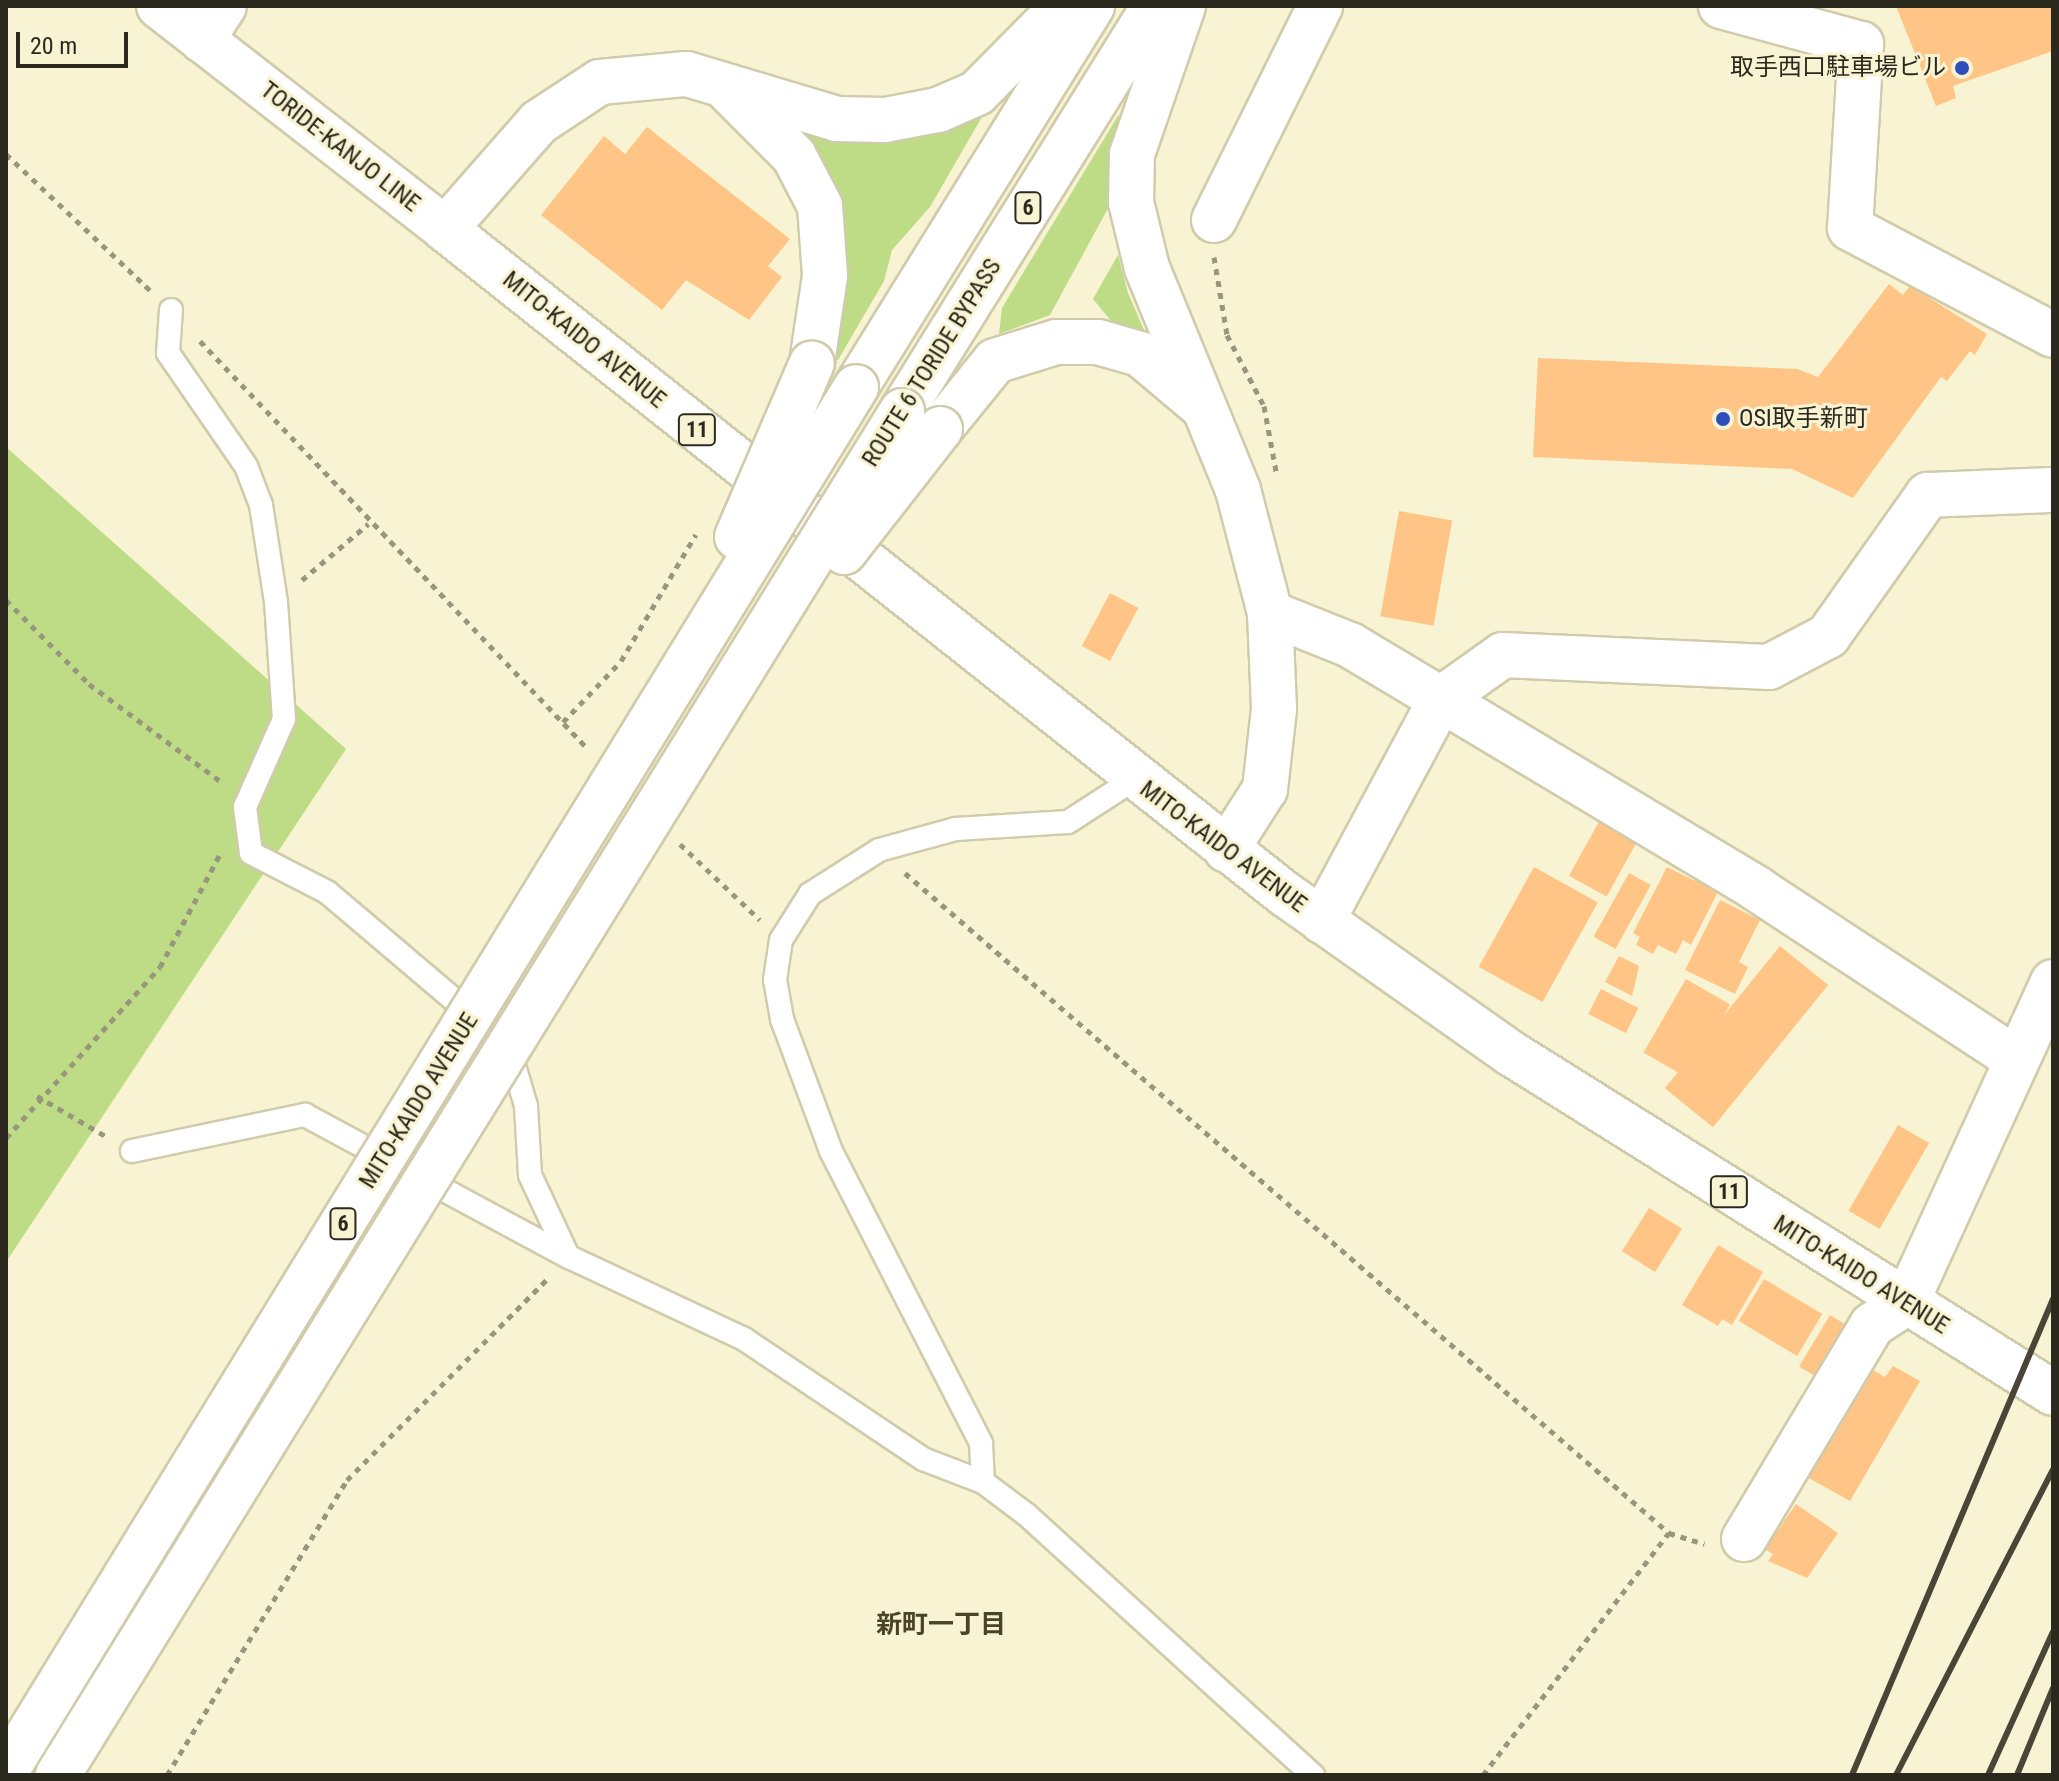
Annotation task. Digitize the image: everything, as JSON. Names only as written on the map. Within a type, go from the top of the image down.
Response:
[{"type":"main road","name":"TORIDE-KANJO LINE","points":[[159,6],[213,23],[445,229]]},
{"type":"main road","points":[[445,229],[539,122],[580,91],[658,72],[724,86],[837,119],[938,110],[998,77],[1063,6]]},
{"type":"main road","name":"6","points":[[678,675],[1092,6]]},
{"type":"main road","name":"ROUTE 6 TORIDE BYPASS","points":[[921,420],[1154,6]]},
{"type":"main road","points":[[1183,6],[1132,154],[1131,202],[1147,268],[1206,410],[1259,553],[1270,613],[1274,709],[1265,789],[1226,850]]},
{"type":"main road","points":[[1214,220],[1320,6]]},
{"type":"main road","points":[[1721,6],[1861,44],[1850,228],[2053,335]]},
{"type":"main road","points":[[678,675],[812,363],[825,276],[820,206],[794,156],[724,86]]},
{"type":"main road","name":"MITO-KAIDO AVENUE","points":[[445,229],[1133,780],[1322,921],[1512,1054],[2053,1393]]},
{"type":"main road","points":[[921,420],[995,361],[1056,342],[1098,342],[1140,354],[1206,410]]},
{"type":"main road","name":"MITO-KAIDO AVENUE","points":[[58,1775],[712,721],[921,420]]},
{"type":"main road","points":[[1322,921],[1441,699],[1503,655],[1769,667],[1828,636],[1928,495],[2053,490]]},
{"type":"main road","points":[[1270,613],[1350,645],[1441,699],[1757,889],[2013,1057]]},
{"type":"main road","name":"MITO-KAIDO AVENUE","points":[[6,1771],[678,675]]},
{"type":"main road","points":[[1726,1542],[1872,1325],[1906,1303],[2013,1057],[2053,982]]},
{"type":"lane","points":[[171,310],[168,353],[246,466],[261,505],[276,602],[284,719],[245,807],[251,853],[327,892],[484,1025],[513,1062],[526,1106],[530,1175],[569,1257]]},
{"type":"lane","points":[[983,1482],[981,1443],[831,1151],[782,1019],[775,980],[781,940],[810,894],[879,850],[956,829],[1068,822],[1133,780]]},
{"type":"lane","points":[[132,1151],[305,1115],[569,1257],[744,1339],[923,1459],[983,1482],[1313,1775]]},
{"type":"path","points":[[6,154],[171,310],[368,524],[546,705]]},
{"type":"path","points":[[1214,220],[1214,271],[1227,335],[1264,406]]},
{"type":"path","points":[[276,602],[368,524]]},
{"type":"path","points":[[563,722],[621,661],[696,533]]},
{"type":"path","points":[[6,600],[89,684],[245,807],[160,967],[37,1096],[6,1138]]},
{"type":"path","points":[[879,850],[1669,1533],[1726,1542]]},
{"type":"path","points":[[696,861],[781,940]]},
{"type":"path","points":[[37,1096],[132,1151]]},
{"type":"path","points":[[167,1775],[347,1480],[569,1257]]},
{"type":"path","points":[[1483,1775],[1669,1533]]},
{"type":"green space","points":[[994,96],[930,207],[892,250],[884,281],[838,360],[829,355],[781,116]]},
{"type":"green space","points":[[1119,114],[1112,201],[1050,315],[999,334],[1002,308]]},
{"type":"green space","points":[[1118,255],[1128,293],[1147,337],[1111,321],[1093,299]]},
{"type":"green space","points":[[6,447],[346,749],[6,1262]]},
{"type":"building","name":"取手西口駐車場ビル","points":[[1896,6],[2053,6],[2053,51],[1953,86],[1956,98],[1936,106]]},
{"type":"building","points":[[647,127],[790,239],[768,266],[782,277],[749,320],[686,280],[662,310],[541,215],[604,136],[625,154]]},
{"type":"building","name":"OSI取手新町","points":[[1889,284],[1903,295],[1910,286],[1987,334],[1975,355],[1970,351],[1947,381],[1941,377],[1853,498],[1792,469],[1533,457],[1538,358],[1797,369],[1818,377]]},
{"type":"building","points":[[1399,511],[1452,520],[1434,626],[1380,616]]},
{"type":"building","points":[[1110,593],[1138,608],[1110,661],[1082,646]]},
{"type":"building","points":[[1601,818],[1639,839],[1607,897],[1569,876]]},
{"type":"building","points":[[1534,867],[1598,902],[1543,1002],[1479,967]]},
{"type":"building","points":[[1667,867],[1695,881],[1701,871],[1723,882],[1691,945],[1683,940],[1676,954],[1658,945],[1653,954],[1636,945],[1640,937],[1633,933]]},
{"type":"building","points":[[1629,873],[1651,885],[1615,949],[1594,937]]},
{"type":"building","points":[[1720,900],[1760,920],[1739,962],[1748,967],[1735,994],[1685,970]]},
{"type":"building","points":[[1780,946],[1828,985],[1713,1127],[1665,1088]]},
{"type":"building","points":[[1619,956],[1639,966],[1632,996],[1605,982]]},
{"type":"building","points":[[1686,979],[1730,1005],[1688,1078],[1644,1053]]},
{"type":"building","points":[[1601,989],[1638,1008],[1626,1033],[1588,1014]]},
{"type":"building","points":[[1898,1125],[1929,1143],[1880,1229],[1848,1211]]},
{"type":"building","points":[[1649,1208],[1682,1229],[1655,1272],[1622,1251]]},
{"type":"building","points":[[1718,1245],[1763,1272],[1732,1325],[1722,1319],[1718,1326],[1682,1305]]},
{"type":"building","points":[[1764,1279],[1822,1314],[1797,1356],[1739,1321]]},
{"type":"building","points":[[1830,1315],[1852,1328],[1821,1380],[1799,1366]]},
{"type":"building","points":[[1893,1366],[1920,1381],[1850,1501],[1807,1477],[1869,1368],[1885,1377]]},
{"type":"building","points":[[1796,1504],[1838,1533],[1807,1578],[1768,1561],[1773,1554],[1765,1549]]},
{"type":"railway","points":[[1852,1775],[2053,1299]]},
{"type":"railway","points":[[1896,1775],[2053,1470]]},
{"type":"railway","points":[[1988,1775],[2053,1632]]},
{"type":"railway","points":[[2017,1775],[2053,1688]]},
{"type":"place","name":"取手西口駐車場ビル","points":[[1962,68]]},
{"type":"place","name":"OSI取手新町","points":[[1723,419]]},
{"type":"district","name":"新町一丁目","points":[[941,1625]]}]
